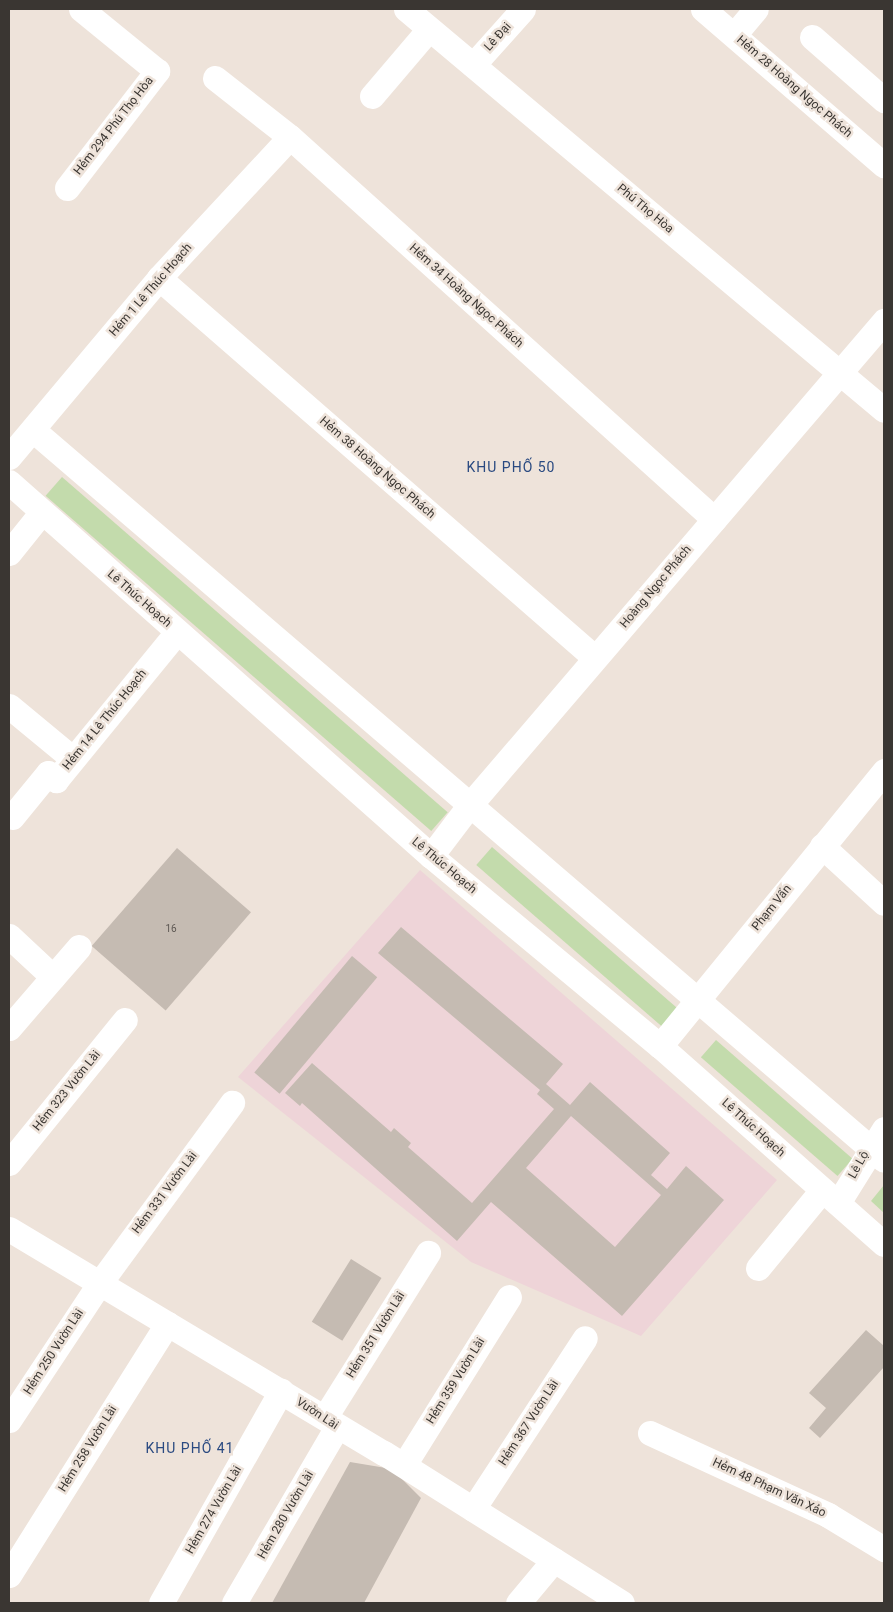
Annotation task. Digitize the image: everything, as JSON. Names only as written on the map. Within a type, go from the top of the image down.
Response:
[{"type":"street","name":"Hẻm 294 Phú Thọ Hòa","points":[[67,188],[156,71],[82,9]]},
{"type":"street","name":"Phú Thọ Hòa","points":[[406,9],[884,410]]},
{"type":"street","name":"Lê Đại","points":[[473,65],[523,9]]},
{"type":"street","name":"Hẻm 28 Hoàng Ngọc Phách","points":[[703,9],[884,165]]},
{"type":"street","points":[[734,35],[756,9]]},
{"type":"street","points":[[372,96],[429,28]]},
{"type":"street","points":[[812,37],[884,100]]},
{"type":"street","name":"Hẻm 34 Hoàng Ngọc Phách","points":[[215,78],[290,137],[714,519]]},
{"type":"street","name":"Hẻm 1 Lê Thúc Hoạch","points":[[19,445],[159,278],[290,137]]},
{"type":"street","name":"Hẻm 38 Hoàng Ngọc Phách","points":[[159,278],[595,658]]},
{"type":"street","name":"Hoàng Ngọc Phách","points":[[431,856],[468,807],[884,321]]},
{"type":"street","points":[[19,445],[468,807],[698,1000],[879,1146]]},
{"type":"street","name":"Lê Thúc Hoạch","points":[[9,482],[41,513],[431,856],[660,1046],[884,1244]]},
{"type":"street","points":[[9,553],[41,513]]},
{"type":"street","name":"Hẻm 14 Lê Thúc Hoạch","points":[[12,817],[48,773],[56,780],[177,632]]},
{"type":"street","points":[[9,706],[73,759]]},
{"type":"street","name":"Phạm Vấn","points":[[660,1046],[884,771]]},
{"type":"street","points":[[822,846],[884,904]]},
{"type":"street","points":[[9,936],[53,977]]},
{"type":"street","points":[[9,1028],[79,946]]},
{"type":"street","name":"Hẻm 323 Vườn Lài","points":[[9,1163],[125,1020]]},
{"type":"street","name":"Hẻm 331 Vườn Lài","points":[[99,1284],[232,1103]]},
{"type":"street","name":"Lê Lộ","points":[[758,1268],[879,1146]]},
{"type":"street","name":"Vườn Lài","points":[[9,1229],[404,1465],[622,1603]]},
{"type":"street","name":"Hẻm 351 Vườn Lài","points":[[331,1422],[428,1252]]},
{"type":"street","name":"Hẻm 250 Vườn Lài","points":[[9,1420],[99,1284]]},
{"type":"street","name":"Hẻm 359 Vườn Lài","points":[[404,1465],[509,1297]]},
{"type":"street","name":"Hẻm 258 Vườn Lài","points":[[9,1575],[167,1324]]},
{"type":"street","name":"Hẻm 367 Vườn Lài","points":[[473,1509],[586,1338]]},
{"type":"street","name":"Hẻm 274 Vườn Lài","points":[[161,1603],[281,1391]]},
{"type":"street","name":"Hẻm 280 Vườn Lài","points":[[234,1603],[331,1422]]},
{"type":"street","name":"Hẻm 48 Phạm Văn Xảo","points":[[650,1433],[828,1515],[884,1549]]},
{"type":"street","points":[[518,1603],[554,1560]]},
{"type":"shaded area","points":[[420,870],[777,1180],[641,1336],[471,1262],[238,1077]]},
{"type":"green space","points":[[62,477],[448,812],[431,831],[46,496]]},
{"type":"green space","points":[[492,847],[681,1012],[666,1030],[476,865]]},
{"type":"green space","points":[[716,1040],[853,1159],[838,1176],[701,1057]]},
{"type":"green space","points":[[884,1185],[884,1213],[871,1201]]},
{"type":"building","points":[[177,848],[251,912],[166,1010],[92,946]]},
{"type":"building","points":[[401,927],[563,1064],[546,1084],[570,1105],[590,1082],[670,1153],[651,1175],[667,1189],[686,1166],[724,1200],[622,1316],[491,1202],[457,1241],[302,1103],[300,1106],[285,1093],[312,1063],[391,1132],[394,1128],[411,1143],[408,1147],[472,1203],[554,1109],[537,1094],[540,1090],[378,953]],"holes":[[[571,1116],[661,1195],[615,1247],[526,1168]]]},
{"type":"building","points":[[352,956],[377,977],[280,1094],[254,1072]]},
{"type":"building","points":[[351,1259],[382,1278],[342,1341],[312,1322]]},
{"type":"building","points":[[866,1330],[884,1346],[884,1367],[820,1438],[809,1428],[826,1408],[809,1393]]},
{"type":"building","points":[[350,1462],[392,1469],[421,1498],[364,1603],[272,1603]]},
{"type":"district","name":"KHU PHỐ 50","points":[[511,467]]},
{"type":"district","name":"KHU PHỐ 41","points":[[190,1448]]}]
